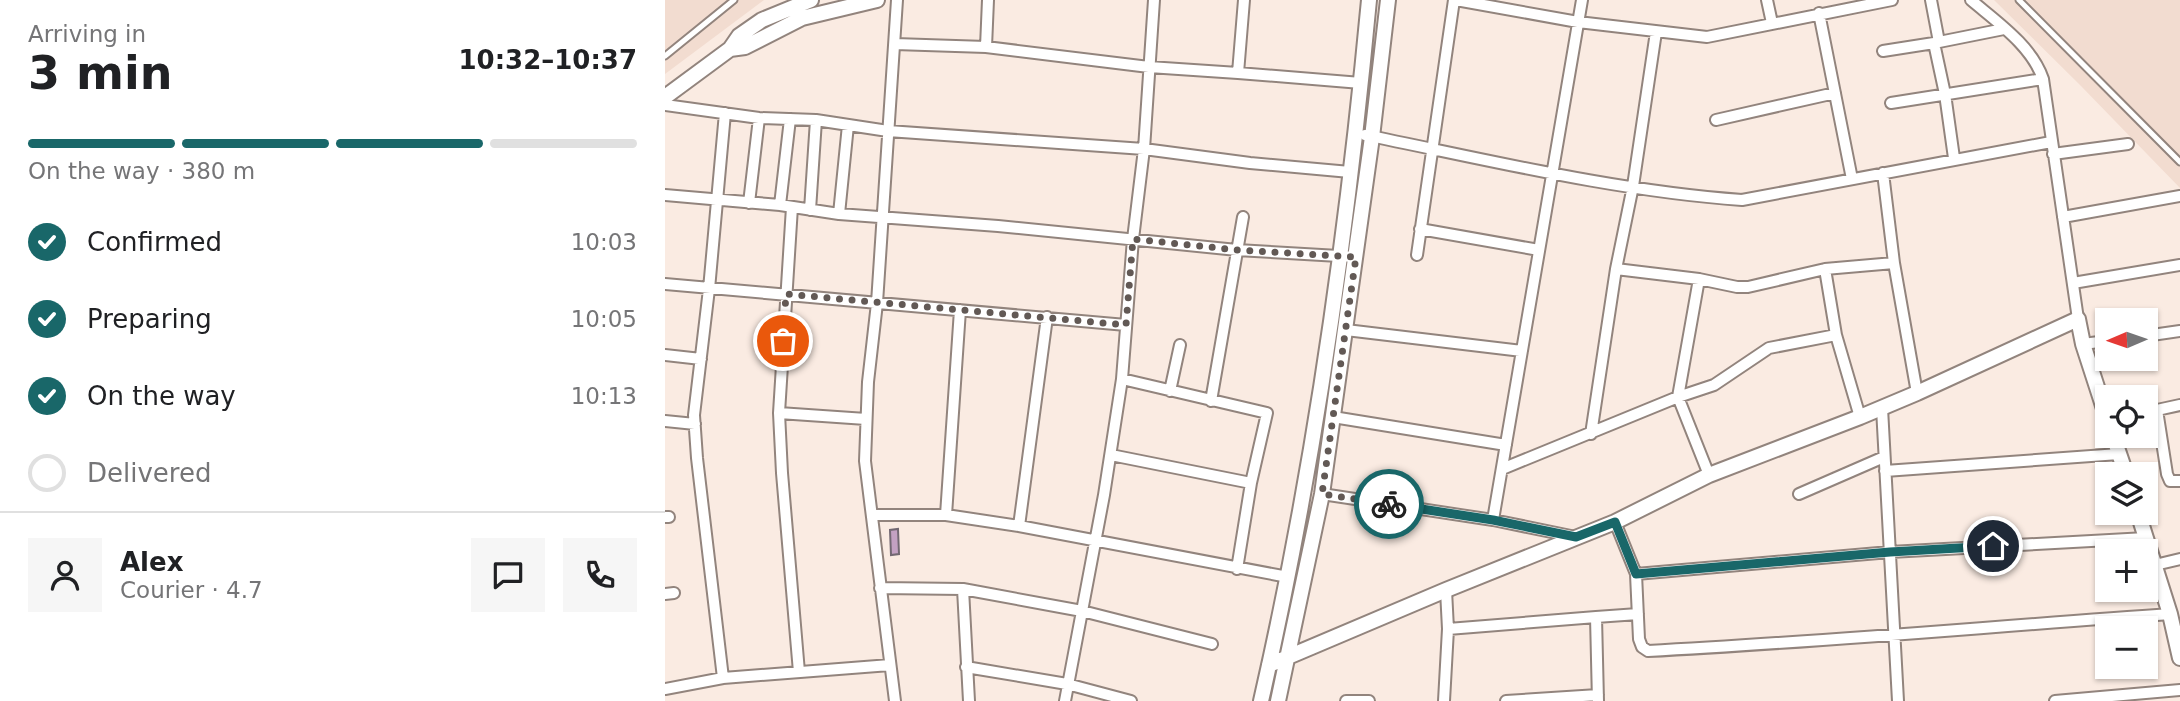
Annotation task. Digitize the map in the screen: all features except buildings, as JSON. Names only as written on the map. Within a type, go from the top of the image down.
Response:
[{"type":"street","points":[[665,97],[730,49],[739,36],[762,20],[811,0]]},
{"type":"street","points":[[730,49],[745,47],[802,18],[877,0]]},
{"type":"street","points":[[895,701],[865,461],[897,0]]},
{"type":"street","points":[[986,47],[988,0]]},
{"type":"street","points":[[1065,701],[1111,455],[1122,379],[1133,239],[1144,149],[1154,0]]},
{"type":"street","points":[[1238,74],[1244,0]]},
{"type":"street","points":[[1261,701],[1317,414],[1355,133],[1369,0]]},
{"type":"street","points":[[1277,701],[1322,494],[1356,257],[1388,0]]},
{"type":"street","points":[[1417,255],[1455,0],[1578,22],[1656,32],[1717,36],[1891,0]]},
{"type":"street","points":[[1493,520],[1582,0]]},
{"type":"street","points":[[1767,0],[1772,23]]},
{"type":"street","points":[[1931,0],[1954,159]]},
{"type":"street","points":[[1971,0],[2033,58],[2043,79],[2078,318],[2096,385]]},
{"type":"street","points":[[1819,13],[1852,179]]},
{"type":"street","points":[[1883,51],[2004,29]]},
{"type":"street","points":[[1591,434],[1656,32]]},
{"type":"street","points":[[895,44],[986,47],[1149,67],[1361,83]]},
{"type":"street","points":[[1891,103],[2043,79]]},
{"type":"street","points":[[1716,120],[1835,93]]},
{"type":"street","points":[[665,105],[759,118],[816,120],[888,131],[1144,149],[1250,163],[1350,172]]},
{"type":"street","points":[[723,678],[695,424],[725,113]]},
{"type":"street","points":[[749,203],[759,118]]},
{"type":"street","points":[[780,205],[790,119]]},
{"type":"street","points":[[810,210],[816,120]]},
{"type":"street","points":[[839,214],[848,125]]},
{"type":"street","points":[[1355,133],[1552,173],[1742,200],[2051,142]]},
{"type":"street","points":[[2053,155],[2127,144]]},
{"type":"street","points":[[1883,173],[1894,263],[1917,393]]},
{"type":"street","points":[[665,195],[780,205],[839,214],[1237,250],[1356,257]]},
{"type":"street","points":[[2063,217],[2180,197]]},
{"type":"street","points":[[792,207],[779,413],[799,672]]},
{"type":"street","points":[[1211,401],[1243,217]]},
{"type":"street","points":[[1420,229],[1539,250]]},
{"type":"street","points":[[1616,269],[1748,287],[1825,270],[1894,263]]},
{"type":"street","points":[[2073,283],[2180,265]]},
{"type":"street","points":[[1825,270],[1836,335],[1860,418]]},
{"type":"street","points":[[1699,279],[1678,397],[1709,475]]},
{"type":"street","points":[[665,284],[1126,325]]},
{"type":"street","points":[[946,515],[960,310]]},
{"type":"street","points":[[1019,526],[1047,317]]},
{"type":"street","points":[[1269,665],[1615,522],[1709,475],[1860,418],[2078,318]]},
{"type":"street","points":[[1346,330],[1522,351]]},
{"type":"street","points":[[2158,334],[2180,331]]},
{"type":"street","points":[[1502,469],[1678,397],[1714,385],[1769,348],[1836,335]]},
{"type":"street","points":[[2083,344],[2095,342]]},
{"type":"street","points":[[1170,391],[1180,345]]},
{"type":"street","points":[[665,355],[701,359]]},
{"type":"street","points":[[1122,379],[1267,413],[1251,483],[1237,569]]},
{"type":"street","points":[[2158,410],[2180,405]]},
{"type":"street","points":[[1882,408],[1898,701]]},
{"type":"street","points":[[779,413],[866,419]]},
{"type":"street","points":[[1333,417],[1506,445]]},
{"type":"street","points":[[665,421],[695,424]]},
{"type":"street","points":[[2158,439],[2170,481],[2180,481]]},
{"type":"street","points":[[2117,448],[2122,462]]},
{"type":"street","points":[[1885,471],[2119,454]]},
{"type":"street","points":[[1111,455],[1251,483]]},
{"type":"street","points":[[1798,494],[1884,457]]},
{"type":"street","points":[[1322,494],[1493,520],[1576,537]]},
{"type":"street","points":[[872,515],[946,515],[1019,526],[1287,577]]},
{"type":"street","points":[[1615,522],[1636,574],[1639,639],[1642,647],[1648,651],[1800,643],[1895,633],[2170,614]]},
{"type":"street","points":[[1636,574],[1890,552],[2146,538],[2142,525]]},
{"type":"street","points":[[2158,564],[2180,559]]},
{"type":"street","points":[[2158,575],[2180,658]]},
{"type":"street","points":[[880,588],[963,589],[1082,611],[1212,645]]},
{"type":"street","points":[[963,589],[969,701]]},
{"type":"street","points":[[1444,701],[1448,629],[1446,590]]},
{"type":"street","points":[[1448,629],[1638,614]]},
{"type":"street","points":[[1506,701],[1598,698],[1596,617]]},
{"type":"street","points":[[665,689],[723,678],[890,665]]},
{"type":"street","points":[[967,667],[1067,684],[1131,701]]},
{"type":"street","points":[[2055,701],[2180,690]]},
{"type":"street","points":[[1346,701],[1369,701]]},
{"type":"lane","points":[[665,56],[734,0]]},
{"type":"lane","points":[[2019,0],[2180,163]]},
{"type":"shaded area","points":[[665,0],[764,0],[665,74]]},
{"type":"shaded area","points":[[1994,0],[2180,0],[2180,188],[2081,86]]},
{"type":"way so far","points":[[783,341],[786,294],[1126,325],[1133,239],[1237,250],[1356,257],[1322,494],[1389,504]]},
{"type":"route","points":[[1389,504],[1493,520],[1576,537],[1615,522],[1636,574],[1993,546]]}]
